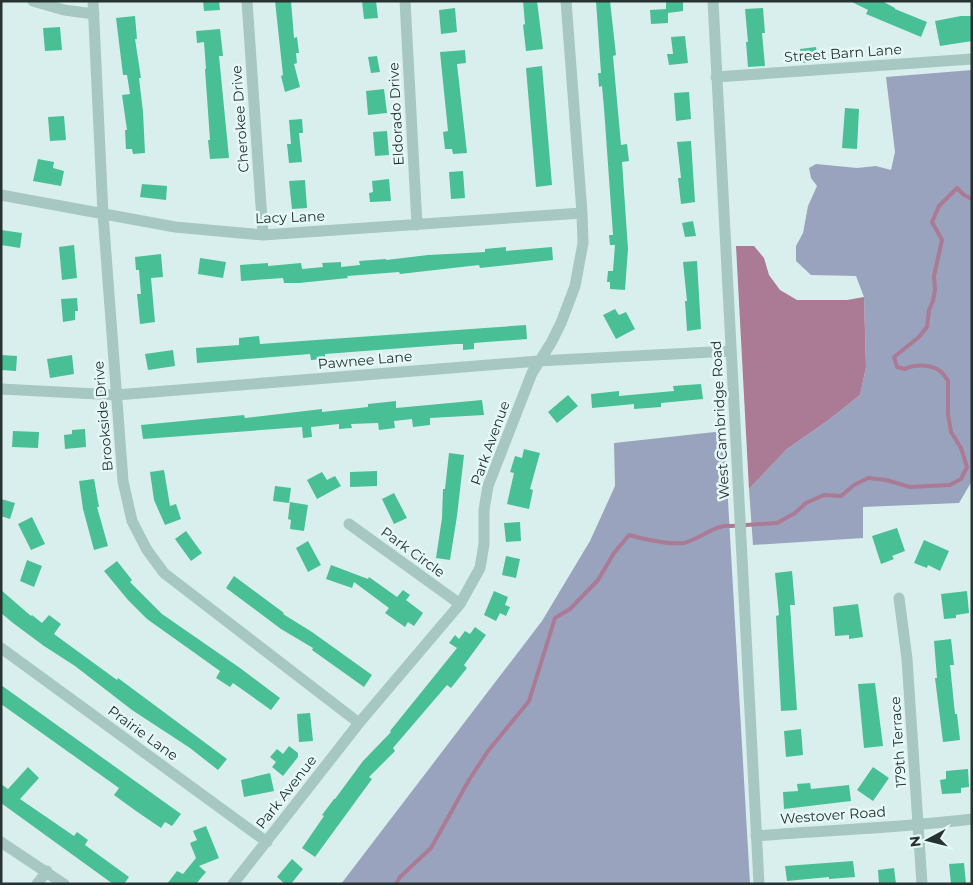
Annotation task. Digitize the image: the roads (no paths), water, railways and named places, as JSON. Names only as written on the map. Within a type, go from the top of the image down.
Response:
[{"type":"street","points":[[33,1],[64,10],[94,14]]},
{"type":"street","name":"Brookside Drive","points":[[93,1],[103,214],[116,395],[123,481],[132,521],[147,550],[164,573],[359,723]]},
{"type":"street","name":"Cherokee Drive","points":[[247,1],[263,235]]},
{"type":"street","name":"Eldorado Drive","points":[[405,1],[417,225]]},
{"type":"street","name":"Park Avenue","points":[[233,884],[359,723],[460,604],[480,568],[484,544],[484,510],[488,486],[532,373],[561,323],[575,286],[583,243],[566,1]]},
{"type":"street","name":"West Cambridge Road","points":[[713,1],[759,884]]},
{"type":"street","name":"Street Barn Lane","points":[[716,77],[972,60]]},
{"type":"street","name":"Lacy Lane","points":[[1,195],[175,227],[263,235],[582,213]]},
{"type":"street","name":"Pawnee Lane","points":[[1,389],[116,395],[538,361],[732,351]]},
{"type":"street","name":"Park Circle","points":[[349,524],[460,604]]},
{"type":"street","name":"179th Terrace","points":[[899,598],[907,660],[922,884]]},
{"type":"street","name":"Prairie Lane","points":[[1,648],[267,842]]},
{"type":"street","name":"Westover Road","points":[[756,836],[972,819]]},
{"type":"street","points":[[1,842],[64,884]]},
{"type":"street","points":[[38,884],[47,871]]},
{"type":"waterway","points":[[396,884],[400,877],[431,848],[469,780],[488,751],[529,701],[555,618],[570,609],[598,580],[614,553],[629,535],[649,540],[684,543],[720,527],[777,523],[795,513],[806,503],[824,495],[841,496],[854,485],[868,478],[886,480],[910,487],[950,485],[961,479],[967,467],[961,448],[951,432],[948,414],[948,381],[941,372],[932,367],[918,366],[905,369],[897,367],[894,357],[919,337],[927,327],[929,310],[935,290],[934,276],[942,240],[932,222],[939,206],[957,188],[964,195],[972,199]]}]
